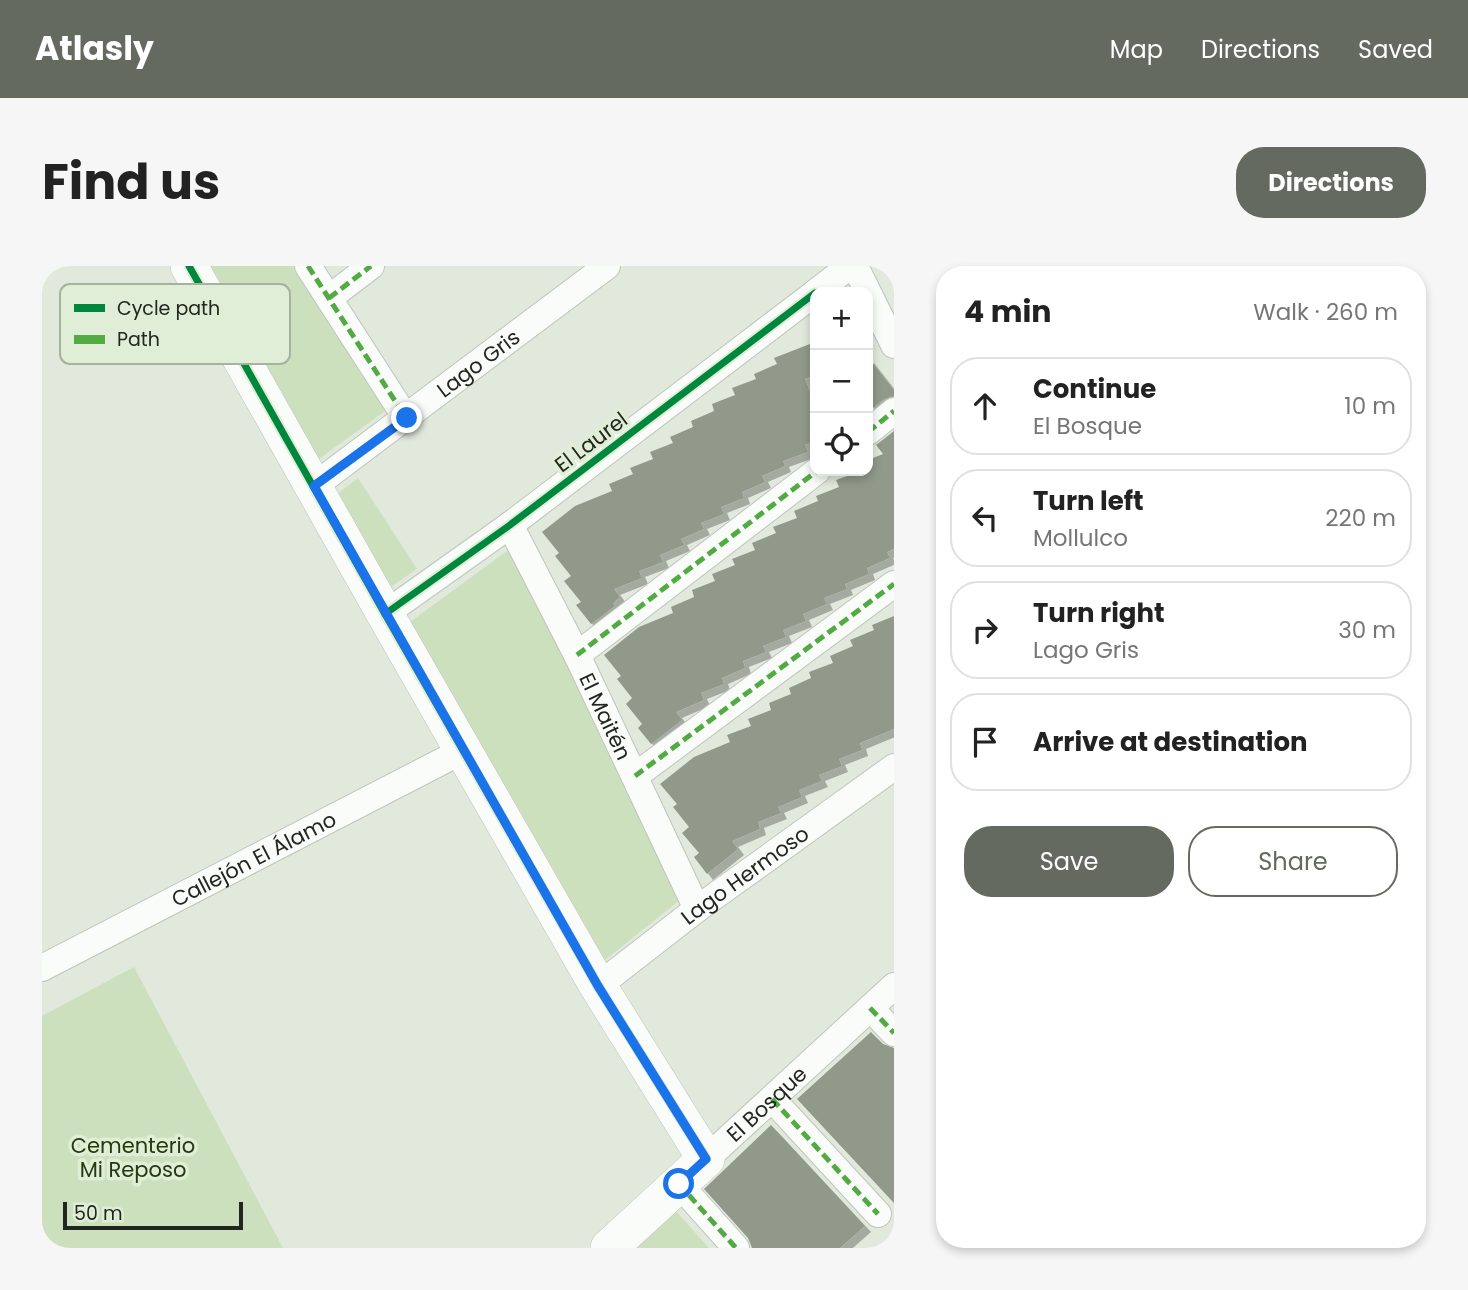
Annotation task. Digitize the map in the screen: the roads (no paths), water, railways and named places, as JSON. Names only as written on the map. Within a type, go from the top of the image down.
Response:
[{"type":"street","points":[[189,266],[199,284]]},
{"type":"street","points":[[308,266],[407,418]]},
{"type":"street","points":[[329,298],[371,266]]},
{"type":"street","name":"Lago Gris","points":[[314,486],[607,266]]},
{"type":"street","points":[[853,266],[894,345]]},
{"type":"street","name":"El Laurel","points":[[823,287],[853,266]]},
{"type":"street","name":"El Laurel","points":[[385,614],[510,525],[810,297]]},
{"type":"street","points":[[245,364],[598,986],[706,1159]]},
{"type":"street","points":[[873,428],[894,411]]},
{"type":"street","points":[[577,655],[810,476]]},
{"type":"street","name":"El Maitén","points":[[510,525],[577,655],[697,909]]},
{"type":"street","points":[[635,776],[894,584]]},
{"type":"street","name":"Callejón El Álamo","points":[[42,968],[464,750]]},
{"type":"street","name":"Lago Hermoso","points":[[598,986],[697,909],[894,767]]},
{"type":"street","name":"El Bosque","points":[[609,1248],[894,986]]},
{"type":"street","points":[[870,1008],[894,1033]]},
{"type":"street","points":[[772,1099],[878,1214]]},
{"type":"street","points":[[679,1184],[736,1248]]},
{"type":"park label","name":"Cementerio Mi Reposo","points":[[133,1157]]}]
